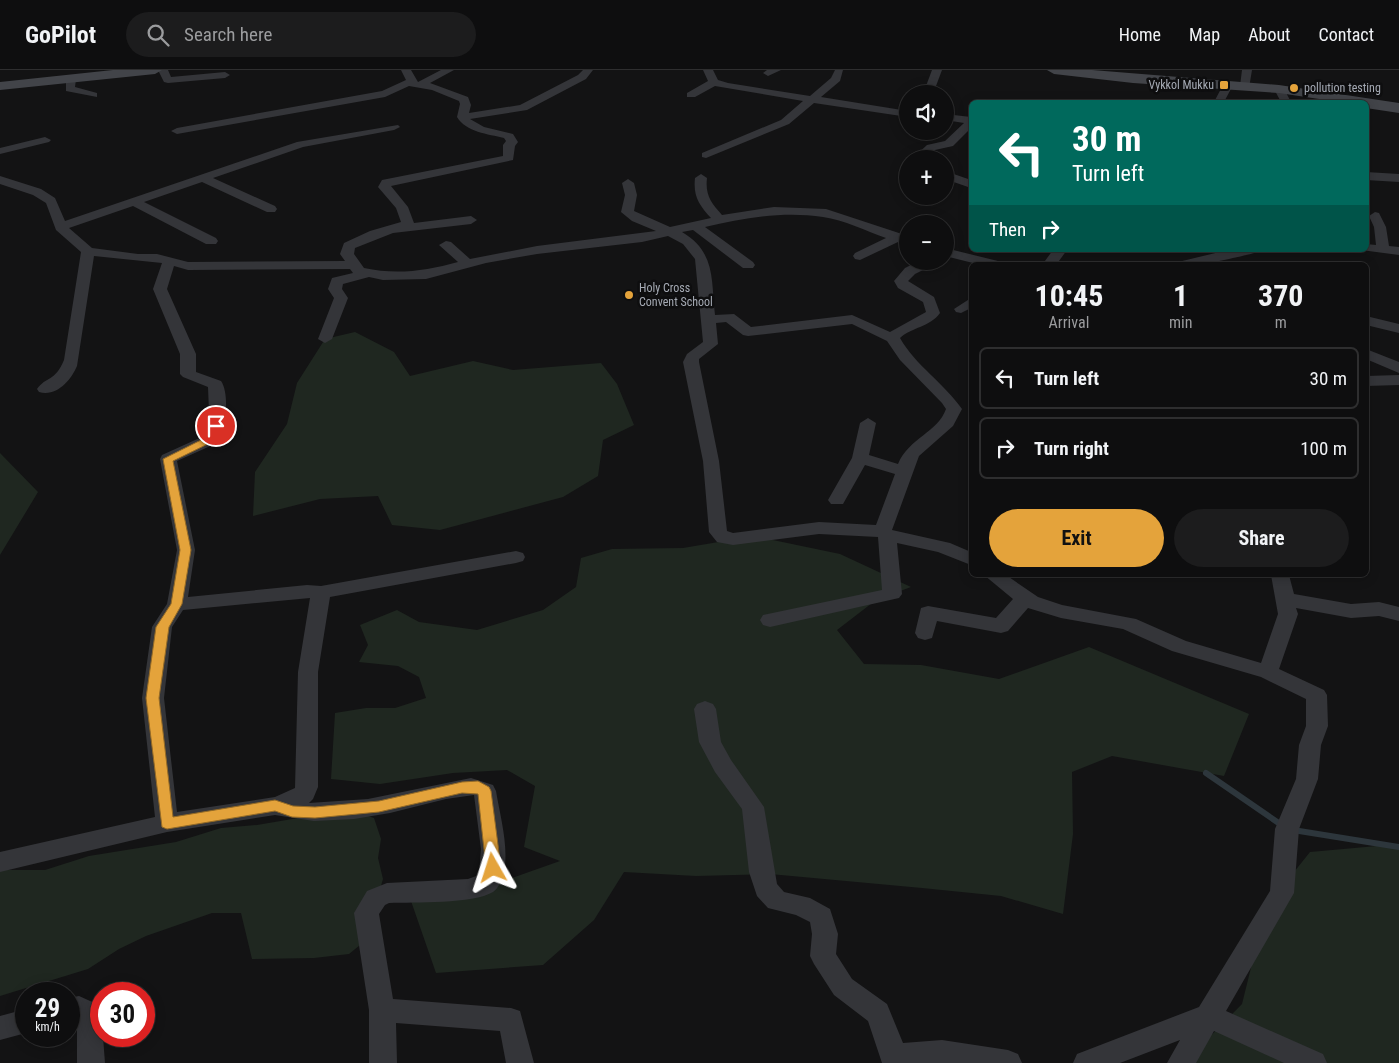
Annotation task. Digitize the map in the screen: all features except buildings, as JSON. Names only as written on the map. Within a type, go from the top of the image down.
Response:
[{"type":"main road","points":[[0,86],[155,70]]},
{"type":"main road","points":[[1054,70],[1135,74],[1245,86],[1283,96],[1330,100]]},
{"type":"main road","points":[[1369,103],[1399,108]]},
{"type":"street","points":[[162,70],[168,80],[225,76]]},
{"type":"street","points":[[177,131],[385,94],[412,79],[449,70]]},
{"type":"street","points":[[462,117],[523,108],[582,77],[588,70]]},
{"type":"street","points":[[708,70],[714,82],[718,85],[899,113]]},
{"type":"street","points":[[931,85],[937,70]]},
{"type":"street","points":[[1245,86],[1247,70]]},
{"type":"street","points":[[706,155],[723,146],[785,122],[836,79],[839,71]]},
{"type":"street","points":[[71,79],[70,89],[93,96]]},
{"type":"street","points":[[412,79],[464,99],[466,105],[463,108],[462,117]]},
{"type":"street","points":[[691,95],[714,82]]},
{"type":"street","points":[[1220,100],[1228,85]]},
{"type":"street","points":[[462,117],[480,130],[509,136],[512,142],[508,145],[510,151],[508,158],[498,162],[413,176],[386,183],[384,187],[402,206],[408,224],[386,230],[349,246],[346,254],[359,271],[383,276],[414,276],[467,263],[537,250],[642,238],[758,212],[812,211],[856,222],[899,237]]},
{"type":"street","points":[[954,119],[969,121]]},
{"type":"street","points":[[929,150],[949,144],[969,123]]},
{"type":"street","points":[[61,227],[301,144],[394,127]]},
{"type":"street","points":[[0,151],[45,140]]},
{"type":"street","points":[[1369,176],[1399,178]]},
{"type":"street","points":[[203,178],[271,209]]},
{"type":"street","points":[[701,178],[698,190],[702,200],[720,220]]},
{"type":"street","points":[[954,178],[969,183]]},
{"type":"street","points":[[0,180],[37,192],[51,201],[61,227],[73,240],[88,251],[138,258],[157,258],[188,266],[354,266]]},
{"type":"street","points":[[628,183],[631,195],[627,212],[672,232],[695,248],[702,259],[711,344],[692,357],[691,362],[710,461],[718,532],[723,538],[733,539],[819,528],[885,533],[943,547],[969,558]]},
{"type":"street","points":[[134,202],[211,241]]},
{"type":"street","points":[[1375,216],[1380,227],[1383,249]]},
{"type":"street","points":[[386,230],[471,220]]},
{"type":"street","points":[[696,227],[748,265]]},
{"type":"street","points":[[860,256],[899,239]]},
{"type":"street","points":[[446,245],[467,263]]},
{"type":"street","points":[[1369,248],[1399,251]]},
{"type":"street","points":[[46,390],[60,383],[66,377],[72,360],[88,251]]},
{"type":"street","points":[[1195,262],[1236,252]]},
{"type":"street","points":[[954,254],[985,262]]},
{"type":"street","points":[[167,823],[153,698],[162,627],[176,604],[186,550],[168,459],[211,439],[216,426],[218,408],[215,384],[188,374],[188,354],[160,289],[169,262]]},
{"type":"street","points":[[893,338],[900,330],[929,318],[933,312],[929,300],[903,285],[901,281],[912,270]]},
{"type":"street","points":[[325,339],[341,298],[335,289],[337,281],[368,273]]},
{"type":"street","points":[[708,320],[729,317],[748,332],[852,319],[862,322],[880,335],[893,338],[914,367],[940,390],[954,409],[952,417],[941,428],[926,436],[914,450],[904,471],[885,533],[892,594],[770,620]]},
{"type":"street","points":[[1369,321],[1399,329]]},
{"type":"street","points":[[1369,354],[1399,368]]},
{"type":"street","points":[[1369,381],[1399,380]]},
{"type":"street","points":[[837,500],[860,458],[868,423]]},
{"type":"street","points":[[860,458],[904,471]]},
{"type":"street","points":[[176,604],[274,596],[307,591],[322,592],[516,557]]},
{"type":"street","points":[[996,577],[1031,602],[1061,611],[1100,617],[1128,624],[1179,646],[1268,672],[1317,695],[1317,726],[1310,744],[1307,778],[1287,829],[1282,893],[1181,1063]]},
{"type":"street","points":[[1268,672],[1288,614],[1280,577]]},
{"type":"street","points":[[0,862],[167,823],[275,806],[298,798],[305,793],[307,787],[308,672],[322,592]]},
{"type":"street","points":[[925,633],[928,613],[1001,626],[1025,598]]},
{"type":"street","points":[[1284,600],[1351,611],[1380,610],[1399,614]]},
{"type":"street","points":[[705,709],[710,742],[724,766],[753,807],[761,872],[766,889],[777,901],[801,905],[821,916],[825,934],[823,956],[843,987],[878,1013],[896,1063],[907,1054],[942,1053],[1008,1063]]},
{"type":"street","points":[[275,806],[292,812],[315,813],[400,803],[462,787],[478,786],[484,791],[493,868],[488,882],[479,888],[387,893],[376,898],[366,913],[382,1010],[383,1063]]},
{"type":"street","points":[[80,1009],[90,1014],[91,1063]]},
{"type":"street","points":[[382,1010],[511,1020],[520,1063]]},
{"type":"street","points":[[1087,1063],[1209,1016],[1313,1063]]},
{"type":"street","points":[[0,1028],[15,1025]]},
{"type":"shaded area","points":[[355,332],[394,352],[410,376],[473,361],[513,370],[601,363],[617,384],[634,425],[603,440],[598,476],[563,497],[440,530],[392,525],[378,496],[320,499],[253,516],[255,472],[287,424],[297,383],[325,339]]},
{"type":"shaded area","points":[[0,453],[38,492],[0,555]]},
{"type":"shaded area","points":[[754,536],[840,554],[911,587],[876,600],[837,630],[864,664],[921,665],[999,679],[1089,647],[1249,714],[1224,776],[1112,756],[1072,772],[1073,834],[1063,914],[1001,896],[922,888],[770,874],[696,876],[624,872],[594,920],[543,965],[436,973],[411,901],[469,880],[512,878],[560,861],[524,847],[535,786],[507,770],[453,773],[380,784],[331,779],[335,713],[366,708],[395,708],[426,698],[419,677],[398,666],[359,662],[368,645],[360,625],[397,610],[419,622],[477,630],[543,610],[576,587],[581,558],[612,549],[683,548]]},
{"type":"shaded area","points":[[362,814],[374,818],[381,839],[378,858],[383,879],[365,941],[349,954],[314,958],[252,959],[241,913],[212,913],[146,936],[119,949],[88,969],[46,982],[15,982],[15,991],[0,996],[0,870],[45,870],[89,856],[176,842],[221,828],[257,825],[310,816]]},
{"type":"shaded area","points":[[1399,844],[1399,1063],[1184,1063],[1242,1004],[1266,907],[1310,852]]},
{"type":"waterway","points":[[1206,773],[1283,826]]},
{"type":"waterway","points":[[1293,830],[1399,847]]},
{"type":"place","name":"Vykkol Mukku","points":[[1224,85]]},
{"type":"place","name":"pollution testing","points":[[1294,88]]},
{"type":"place","name":"Holy Cross Convent School","points":[[629,295]]},
{"type":"route","points":[[216,426],[211,439],[168,459],[186,550],[176,604],[162,627],[153,698],[167,823],[275,806],[292,812],[315,813],[379,807],[462,787],[478,786],[484,791],[493,868]]}]
